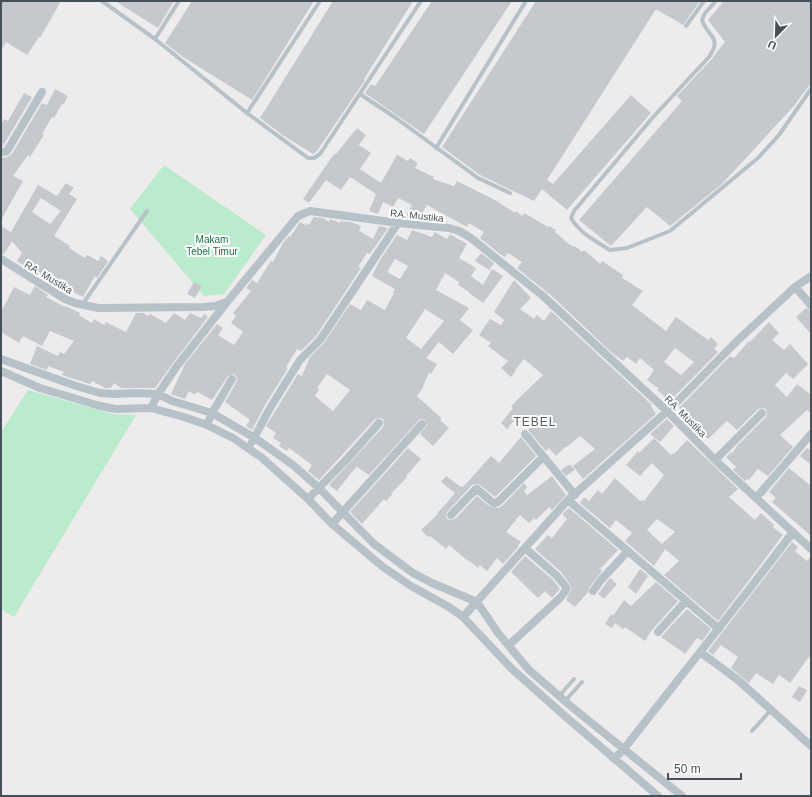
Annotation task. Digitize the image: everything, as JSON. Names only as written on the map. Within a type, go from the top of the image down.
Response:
[{"type":"street","points":[[1,152],[6,151],[42,92]]},
{"type":"street","name":"RA. Mustika","points":[[1,259],[65,299],[82,305],[98,308],[203,307],[216,306],[227,302],[301,214],[310,211],[398,223],[449,228],[459,231],[543,296],[668,411],[715,460],[811,549]]},
{"type":"street","points":[[251,443],[270,408],[300,360],[320,340],[398,223]]},
{"type":"street","points":[[465,615],[572,497],[668,411],[737,341],[795,287],[811,276]]},
{"type":"street","points":[[795,287],[811,304]]},
{"type":"street","points":[[155,401],[177,366],[227,302]]},
{"type":"street","points":[[1,359],[108,408],[155,401],[172,401],[209,419],[293,465],[318,489],[337,519],[383,567],[411,586],[465,615],[512,669],[619,754],[682,796]]},
{"type":"street","points":[[1,371],[34,386],[106,394],[135,393],[155,401],[184,417],[209,419],[233,438],[251,443],[261,457],[309,498],[337,519],[413,573],[475,603],[529,670],[561,698],[619,754],[658,796]]},
{"type":"street","points":[[209,419],[232,379]]},
{"type":"street","points":[[715,460],[762,413]]},
{"type":"street","points":[[309,498],[379,423]]},
{"type":"street","points":[[337,519],[422,424]]},
{"type":"street","points":[[525,434],[572,497],[628,552],[719,629]]},
{"type":"street","points":[[756,498],[811,434]]},
{"type":"street","points":[[451,515],[476,489],[478,489],[492,502],[498,502],[543,457]]},
{"type":"street","points":[[619,754],[719,629],[793,532]]},
{"type":"street","points":[[509,645],[561,597],[566,589],[557,576],[525,548]]},
{"type":"street","points":[[593,591],[601,580],[628,552]]},
{"type":"street","points":[[658,632],[686,601]]},
{"type":"street","points":[[700,652],[738,680],[770,711],[811,746]]},
{"type":"lane","points":[[102,1],[308,158],[314,158],[320,154],[421,1]]},
{"type":"lane","points":[[155,40],[179,1]]},
{"type":"lane","points":[[247,113],[320,1]]},
{"type":"lane","points":[[436,148],[526,1]]},
{"type":"lane","points":[[686,26],[704,1]]},
{"type":"lane","points":[[716,1],[705,13],[702,20],[715,40],[715,48],[709,57],[654,116],[574,211],[571,218],[575,225],[585,235],[610,250],[627,248],[670,231],[758,158],[778,135],[811,88]]},
{"type":"lane","points":[[360,94],[396,118],[478,178],[510,193]]},
{"type":"lane","points":[[82,305],[147,211]]},
{"type":"lane","points":[[561,698],[574,679]]},
{"type":"lane","points":[[561,698],[582,682]]},
{"type":"lane","points":[[752,731],[770,711]]},
{"type":"green space","name":"Makam Tebel Timur","points":[[164,165],[266,235],[224,294],[204,296],[130,209]]},
{"type":"green space","points":[[28,390],[113,414],[136,415],[14,617],[1,609],[1,432]]},
{"type":"building","points":[[1,1],[61,1],[40,38],[39,37],[27,55],[6,42],[1,50]]},
{"type":"building","points":[[115,1],[174,1],[158,28]]},
{"type":"building","points":[[192,1],[314,1],[252,100],[183,57],[165,43]]},
{"type":"building","points":[[333,1],[413,1],[364,79],[365,80],[317,151],[313,154],[284,136],[260,118]]},
{"type":"building","points":[[432,1],[512,1],[424,134],[365,93],[371,84],[375,86]]},
{"type":"building","points":[[536,1],[700,1],[683,25],[656,9],[547,180],[553,184],[631,95],[651,113],[567,210],[542,189],[534,201],[480,175],[442,147]]},
{"type":"building","points":[[724,1],[811,1],[811,83],[793,107],[722,184],[670,226],[647,207],[611,246],[579,220],[682,101],[677,96],[712,59],[725,42],[708,20]]},
{"type":"building","points":[[55,89],[68,96],[54,118],[52,117],[42,134],[44,135],[30,157],[28,155],[13,176],[23,181],[1,220],[1,158],[12,154],[42,103],[47,105]]},
{"type":"building","points":[[24,93],[32,97],[3,146],[1,146],[1,126],[4,119],[8,121]]},
{"type":"building","points":[[357,128],[366,135],[359,145],[371,153],[360,169],[381,183],[397,155],[408,161],[410,158],[418,163],[415,168],[434,177],[433,179],[454,186],[457,181],[497,201],[515,213],[516,211],[522,216],[524,213],[556,230],[555,232],[570,245],[576,247],[582,252],[584,250],[600,264],[602,261],[623,275],[622,278],[643,291],[632,305],[666,331],[676,317],[708,340],[711,337],[718,344],[714,349],[718,352],[670,401],[657,390],[659,389],[647,380],[654,370],[640,358],[636,364],[627,357],[623,361],[612,353],[554,298],[517,268],[522,262],[508,253],[505,257],[500,254],[480,238],[484,232],[469,223],[467,227],[427,205],[420,217],[420,220],[405,218],[412,205],[398,198],[393,207],[383,202],[378,214],[369,211],[376,194],[350,177],[341,190],[326,180],[309,203],[303,199],[334,154],[336,154]],"holes":[[[675,348],[694,362],[681,375],[664,362]]]},
{"type":"building","points":[[66,183],[74,188],[69,194],[77,199],[54,236],[85,258],[87,255],[98,261],[101,256],[108,261],[97,278],[95,276],[83,297],[55,282],[54,285],[17,261],[22,253],[12,241],[4,254],[1,254],[1,226],[11,232],[38,185],[57,196]],"holes":[[[41,198],[61,211],[50,224],[32,212]]]},
{"type":"building","points":[[314,217],[323,218],[329,222],[330,219],[340,223],[341,221],[351,222],[361,226],[359,231],[373,239],[379,226],[388,228],[370,254],[367,253],[358,267],[361,268],[316,336],[301,351],[297,349],[286,367],[288,368],[265,405],[252,430],[246,426],[250,420],[225,402],[237,381],[237,377],[234,374],[228,376],[212,400],[197,392],[195,395],[189,391],[185,399],[171,394],[185,364],[217,324],[223,328],[218,335],[234,345],[243,332],[231,323],[236,316],[233,313],[251,291],[246,288],[252,280],[257,283],[271,261],[273,262],[283,243],[289,236],[290,237],[300,222],[305,225],[309,225]]},
{"type":"building","points":[[412,230],[432,237],[435,232],[447,239],[450,234],[467,244],[459,258],[476,268],[471,276],[483,285],[492,269],[503,276],[483,303],[458,285],[459,282],[445,273],[436,290],[469,308],[460,320],[473,330],[453,354],[439,342],[426,358],[437,364],[431,374],[429,373],[424,386],[417,396],[442,419],[440,420],[449,428],[433,446],[420,434],[427,425],[425,420],[420,419],[369,475],[357,467],[337,491],[329,485],[383,427],[383,419],[375,419],[319,480],[308,471],[312,465],[289,448],[287,451],[279,446],[281,443],[273,438],[276,433],[266,426],[298,374],[302,376],[310,357],[324,343],[350,304],[361,310],[367,300],[385,310],[395,289],[372,276],[380,260],[397,235],[407,240]],"holes":[[[395,259],[408,266],[400,279],[387,272]],[[425,309],[444,321],[421,349],[406,338]],[[327,374],[350,390],[333,411],[315,396],[319,389],[317,388]]]},
{"type":"building","points":[[481,253],[494,263],[489,270],[475,261]]},
{"type":"building","points":[[514,280],[531,298],[520,309],[534,319],[537,315],[544,321],[551,311],[652,405],[651,406],[656,414],[583,479],[573,466],[595,449],[580,436],[567,447],[566,446],[556,456],[549,448],[546,451],[528,430],[530,427],[518,416],[507,429],[501,423],[513,408],[511,407],[517,400],[543,375],[524,359],[511,377],[501,368],[508,361],[488,346],[491,343],[479,335],[490,319],[501,325],[504,320],[494,312]]},
{"type":"building","points":[[194,282],[202,286],[195,298],[187,294]]},
{"type":"building","points":[[35,286],[48,295],[46,297],[80,313],[79,315],[92,323],[94,319],[104,325],[106,322],[126,332],[136,313],[143,313],[148,316],[150,314],[166,323],[174,313],[185,320],[190,313],[201,318],[204,314],[208,317],[155,388],[121,388],[114,383],[111,388],[105,388],[92,381],[90,384],[62,375],[64,372],[48,366],[47,370],[30,364],[37,346],[58,356],[60,352],[64,354],[74,341],[50,331],[42,346],[23,336],[19,343],[1,332],[1,312],[14,287],[30,295]]},
{"type":"building","points":[[806,308],[811,310],[811,334],[796,317]]},
{"type":"building","points":[[769,322],[779,333],[772,340],[784,350],[790,344],[808,364],[793,379],[786,373],[775,385],[787,397],[797,384],[811,395],[811,413],[807,410],[780,435],[793,447],[768,476],[758,469],[749,480],[747,479],[745,481],[733,470],[736,467],[726,457],[731,452],[732,453],[766,417],[766,409],[758,409],[737,430],[727,421],[708,439],[695,426],[693,428],[680,411],[682,410],[679,408],[730,356],[734,358]]},
{"type":"building","points":[[667,419],[674,426],[660,442],[650,434]]},
{"type":"building","points":[[521,437],[536,456],[495,497],[480,485],[472,485],[447,512],[447,519],[455,519],[477,496],[489,506],[498,508],[502,506],[524,483],[527,487],[524,491],[527,495],[552,476],[566,495],[552,510],[549,507],[536,520],[534,518],[529,523],[520,515],[506,532],[521,542],[518,545],[519,546],[503,564],[497,558],[487,571],[480,565],[478,568],[449,545],[446,549],[430,536],[428,537],[421,530],[438,514],[437,513],[455,493],[441,482],[446,476],[463,487],[491,456],[499,463]]},
{"type":"building","points":[[654,438],[671,455],[673,453],[674,454],[687,440],[738,489],[729,497],[755,520],[761,513],[774,525],[773,527],[783,535],[718,621],[664,575],[679,561],[665,549],[654,566],[625,541],[632,533],[616,520],[610,528],[580,503],[584,497],[589,501],[598,490],[602,494],[615,478],[640,501],[644,501],[664,475],[652,463],[640,476],[626,465],[638,451],[639,453]],"holes":[[[657,519],[675,532],[662,544],[647,530]]]},
{"type":"building","points":[[408,448],[421,459],[391,494],[392,495],[386,501],[384,499],[362,524],[350,512]]},
{"type":"building","points":[[807,448],[811,451],[811,465],[800,456]]},
{"type":"building","points":[[568,465],[571,465],[575,470],[566,476],[561,470]]},
{"type":"building","points":[[789,468],[811,486],[811,536],[772,502],[776,498],[769,492]]},
{"type":"building","points":[[569,508],[618,550],[600,569],[602,571],[589,588],[588,592],[575,607],[566,600],[571,590],[570,584],[561,572],[535,549],[548,535],[552,538],[567,519],[562,514]]},
{"type":"building","points":[[792,542],[798,547],[795,551],[807,561],[811,556],[811,654],[790,683],[779,675],[773,684],[756,673],[749,683],[731,668],[738,657],[721,645],[713,655],[708,651]]},
{"type":"building","points":[[525,556],[553,580],[560,589],[552,598],[545,591],[538,598],[511,572]]},
{"type":"building","points":[[640,569],[648,576],[636,594],[628,587]]},
{"type":"building","points":[[610,578],[617,584],[604,599],[598,594]]},
{"type":"building","points":[[656,582],[678,601],[652,630],[645,641],[625,627],[623,629],[615,623],[612,628],[605,624],[611,614],[613,616],[624,600],[631,606]]},
{"type":"building","points":[[687,609],[711,629],[702,641],[697,638],[685,654],[661,637]]},
{"type":"building","points":[[799,686],[807,690],[800,702],[792,697]]},
{"type":"district","name":"TEBEL","points":[[535,422]]}]
